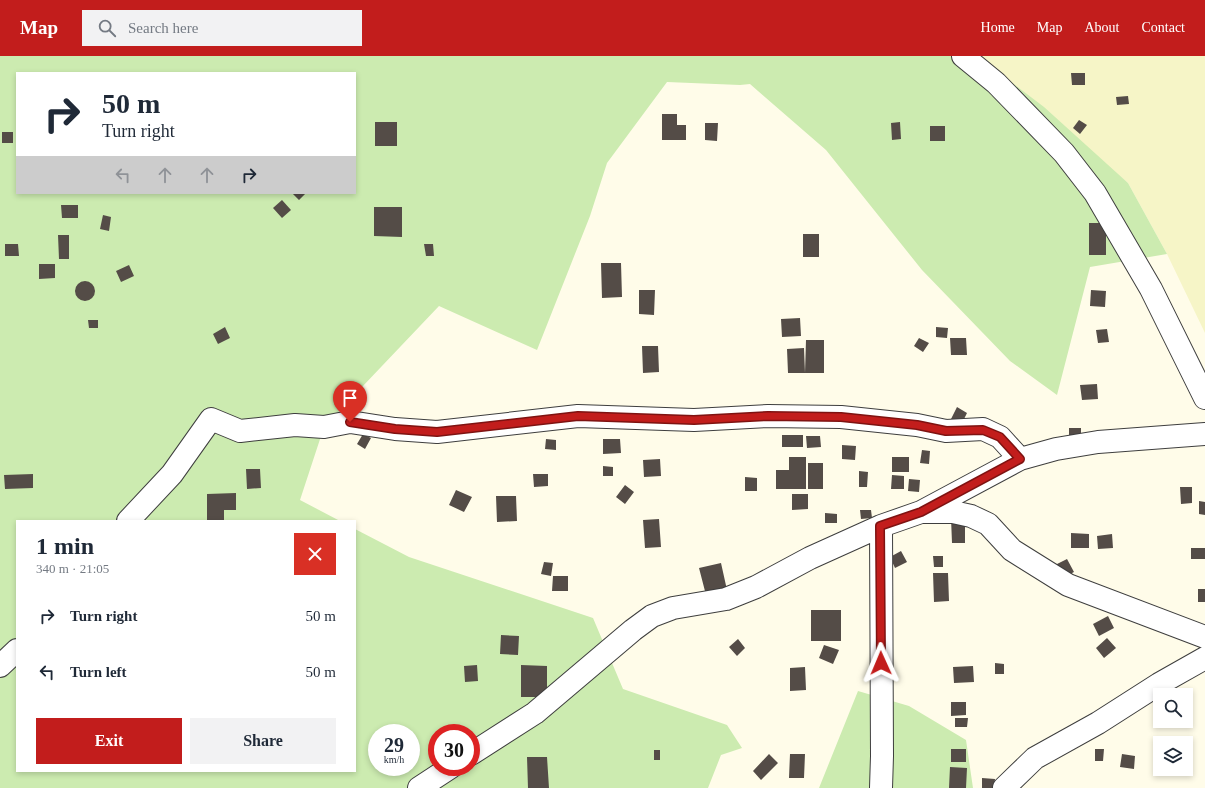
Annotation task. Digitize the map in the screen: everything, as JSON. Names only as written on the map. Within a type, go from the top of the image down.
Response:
[{"type":"street","points":[[963,56],[996,83],[1064,153],[1095,193],[1151,289],[1205,398]]},
{"type":"street","points":[[129,520],[172,474],[211,419],[240,431],[295,425],[324,427],[350,422],[395,429],[437,432],[578,416],[694,420],[768,416],[841,417],[917,425],[946,431],[983,430],[1000,437],[1020,459]]},
{"type":"street","points":[[480,748],[535,714],[633,630],[652,616],[673,608],[726,599],[756,587],[810,558],[880,526],[921,512],[1020,459],[1056,449],[1098,442],[1205,434]]},
{"type":"street","points":[[921,512],[953,512],[971,516],[988,524],[1012,550],[1068,585],[1205,637]]},
{"type":"street","points":[[880,526],[881,788]]},
{"type":"street","points":[[0,666],[16,651]]},
{"type":"street","points":[[1004,788],[1035,758],[1098,723],[1159,684],[1205,658]]},
{"type":"street","points":[[419,788],[437,776]]},
{"type":"green space","points":[[0,56],[977,56],[1044,107],[1128,183],[1167,254],[1090,267],[1057,395],[1010,361],[922,270],[826,150],[750,84],[740,85],[667,82],[607,163],[590,216],[537,350],[439,306],[324,427],[300,500],[338,520],[16,520],[16,772],[356,772],[356,530],[409,557],[593,618],[623,689],[727,725],[742,748],[721,755],[708,788],[0,788]]},
{"type":"green space","points":[[977,56],[1205,56],[1205,333],[1167,254],[1128,183]]},
{"type":"green space","points":[[858,691],[909,706],[966,740],[973,788],[819,788]]},
{"type":"building","points":[[1071,73],[1085,73],[1085,85],[1072,85]]},
{"type":"building","points":[[1128,96],[1129,104],[1117,105],[1116,97]]},
{"type":"building","points":[[662,114],[677,114],[677,125],[686,125],[686,140],[662,140]]},
{"type":"building","points":[[1079,120],[1087,125],[1080,134],[1073,128]]},
{"type":"building","points":[[375,122],[397,122],[397,146],[375,146]]},
{"type":"building","points":[[900,122],[901,139],[892,140],[891,123]]},
{"type":"building","points":[[705,123],[718,123],[717,141],[705,140]]},
{"type":"building","points":[[930,126],[945,126],[945,141],[930,141]]},
{"type":"building","points":[[2,132],[13,132],[13,143],[2,143]]},
{"type":"building","points":[[293,194],[305,194],[299,200]]},
{"type":"building","points":[[282,200],[291,210],[282,218],[273,208]]},
{"type":"building","points":[[61,205],[78,205],[78,218],[62,218]]},
{"type":"building","points":[[374,207],[402,207],[402,237],[374,236]]},
{"type":"building","points":[[103,215],[111,217],[109,231],[100,229]]},
{"type":"building","points":[[1089,223],[1106,223],[1106,255],[1089,255]]},
{"type":"building","points":[[803,234],[819,234],[819,257],[803,257]]},
{"type":"building","points":[[58,235],[69,235],[69,259],[59,259]]},
{"type":"building","points":[[5,244],[18,244],[19,256],[5,256]]},
{"type":"building","points":[[424,244],[433,244],[434,256],[426,256]]},
{"type":"building","points":[[601,263],[621,263],[622,297],[602,298]]},
{"type":"building","points":[[39,264],[55,264],[55,278],[39,279]]},
{"type":"building","points":[[129,265],[134,276],[121,282],[116,271]]},
{"type":"building","points":[[85,281],[92,284],[95,291],[92,298],[85,301],[78,298],[75,291],[78,284]]},
{"type":"building","points":[[639,290],[655,290],[654,315],[639,314]]},
{"type":"building","points":[[1091,290],[1106,291],[1105,307],[1090,306]]},
{"type":"building","points":[[800,318],[801,336],[782,337],[781,319]]},
{"type":"building","points":[[88,320],[98,320],[98,328],[89,328]]},
{"type":"building","points":[[225,327],[230,338],[218,344],[213,334]]},
{"type":"building","points":[[936,327],[948,328],[947,338],[936,337]]},
{"type":"building","points":[[1107,329],[1109,342],[1098,343],[1096,330]]},
{"type":"building","points":[[919,338],[929,343],[923,352],[914,346]]},
{"type":"building","points":[[950,338],[966,338],[967,355],[951,355]]},
{"type":"building","points":[[806,340],[824,340],[824,373],[805,373]]},
{"type":"building","points":[[642,346],[658,346],[659,372],[643,373]]},
{"type":"building","points":[[804,348],[805,373],[788,373],[787,349]]},
{"type":"building","points":[[1097,384],[1098,399],[1082,400],[1080,385]]},
{"type":"building","points":[[957,407],[967,413],[960,427],[950,421]]},
{"type":"building","points":[[1069,428],[1081,428],[1081,439],[1069,439]]},
{"type":"building","points":[[363,434],[371,438],[365,449],[357,444]]},
{"type":"building","points":[[782,435],[803,435],[803,447],[782,447]]},
{"type":"building","points":[[806,436],[820,436],[821,447],[807,448]]},
{"type":"building","points":[[546,439],[556,440],[556,450],[545,449]]},
{"type":"building","points":[[603,439],[620,439],[621,453],[603,454]]},
{"type":"building","points":[[842,445],[856,446],[855,460],[842,459]]},
{"type":"building","points":[[922,450],[930,451],[929,464],[920,463]]},
{"type":"building","points":[[789,457],[806,457],[806,489],[776,489],[776,470],[789,470]]},
{"type":"building","points":[[892,457],[909,457],[909,472],[892,472]]},
{"type":"building","points":[[660,459],[661,476],[644,477],[643,460]]},
{"type":"building","points":[[808,463],[823,463],[823,489],[808,489]]},
{"type":"building","points":[[603,466],[613,467],[613,476],[603,476]]},
{"type":"building","points":[[246,469],[260,469],[261,488],[247,489]]},
{"type":"building","points":[[859,471],[868,472],[867,487],[859,487]]},
{"type":"building","points":[[33,474],[33,488],[5,489],[4,475]]},
{"type":"building","points":[[533,474],[548,474],[548,486],[534,487]]},
{"type":"building","points":[[892,475],[904,476],[904,489],[891,489]]},
{"type":"building","points":[[745,477],[757,478],[757,491],[745,491]]},
{"type":"building","points":[[909,479],[920,480],[919,492],[908,491]]},
{"type":"building","points":[[625,485],[634,492],[625,504],[616,497]]},
{"type":"building","points":[[1180,487],[1192,487],[1192,503],[1181,504]]},
{"type":"building","points":[[456,490],[472,497],[464,512],[449,505]]},
{"type":"building","points":[[236,493],[236,510],[224,510],[224,520],[207,520],[207,494]]},
{"type":"building","points":[[792,494],[808,494],[808,509],[792,510]]},
{"type":"building","points":[[496,496],[516,496],[517,521],[497,522]]},
{"type":"building","points":[[1199,501],[1205,502],[1205,515],[1199,514]]},
{"type":"building","points":[[860,510],[871,510],[872,518],[861,519]]},
{"type":"building","points":[[825,513],[837,514],[837,523],[825,523]]},
{"type":"building","points":[[951,518],[965,518],[965,543],[952,543]]},
{"type":"building","points":[[659,519],[661,547],[645,548],[643,520]]},
{"type":"building","points":[[1071,533],[1089,534],[1089,548],[1071,548]]},
{"type":"building","points":[[1112,534],[1113,548],[1098,549],[1097,536]]},
{"type":"building","points":[[1191,548],[1205,548],[1205,559],[1191,559]]},
{"type":"building","points":[[901,551],[907,562],[895,568],[890,557]]},
{"type":"building","points":[[933,556],[943,556],[943,567],[934,567]]},
{"type":"building","points":[[1067,559],[1074,572],[1062,578],[1055,565]]},
{"type":"building","points":[[544,562],[553,563],[551,576],[541,574]]},
{"type":"building","points":[[721,563],[727,590],[706,595],[699,568]]},
{"type":"building","points":[[933,573],[948,573],[949,601],[934,602]]},
{"type":"building","points":[[553,576],[568,576],[568,591],[552,591]]},
{"type":"building","points":[[1198,589],[1205,589],[1205,602],[1198,602]]},
{"type":"building","points":[[811,610],[841,610],[841,641],[811,641]]},
{"type":"building","points":[[1108,616],[1114,628],[1099,636],[1093,624]]},
{"type":"building","points":[[501,635],[519,636],[518,655],[500,654]]},
{"type":"building","points":[[1107,638],[1116,648],[1104,658],[1096,648]]},
{"type":"building","points":[[738,639],[745,648],[737,656],[729,647]]},
{"type":"building","points":[[824,645],[839,650],[833,664],[819,658]]},
{"type":"building","points":[[995,663],[1004,664],[1004,674],[995,674]]},
{"type":"building","points":[[477,665],[478,681],[465,682],[464,666]]},
{"type":"building","points":[[521,665],[547,666],[547,697],[521,697]]},
{"type":"building","points":[[973,666],[974,682],[954,683],[953,667]]},
{"type":"building","points":[[805,667],[806,690],[790,691],[790,668]]},
{"type":"building","points":[[951,702],[966,702],[966,715],[951,716]]},
{"type":"building","points":[[955,718],[968,718],[967,727],[955,727]]},
{"type":"building","points":[[951,749],[966,749],[966,762],[951,762]]},
{"type":"building","points":[[1095,749],[1104,749],[1103,761],[1095,761]]},
{"type":"building","points":[[654,750],[660,750],[660,760],[654,760]]},
{"type":"building","points":[[769,754],[778,763],[761,780],[753,771]]},
{"type":"building","points":[[790,754],[805,754],[804,778],[789,778]]},
{"type":"building","points":[[1122,754],[1135,756],[1134,769],[1120,767]]},
{"type":"building","points":[[527,757],[547,757],[549,788],[528,788]]},
{"type":"building","points":[[950,767],[967,768],[966,788],[949,788]]},
{"type":"building","points":[[982,778],[995,779],[994,788],[982,788]]},
{"type":"route","points":[[350,422],[395,429],[437,432],[520,423],[548,418],[578,416],[607,418],[657,417],[694,420],[768,416],[807,416],[841,417],[884,421],[917,425],[946,431],[983,430],[1000,437],[1020,459],[921,512],[880,526],[881,663]]}]
